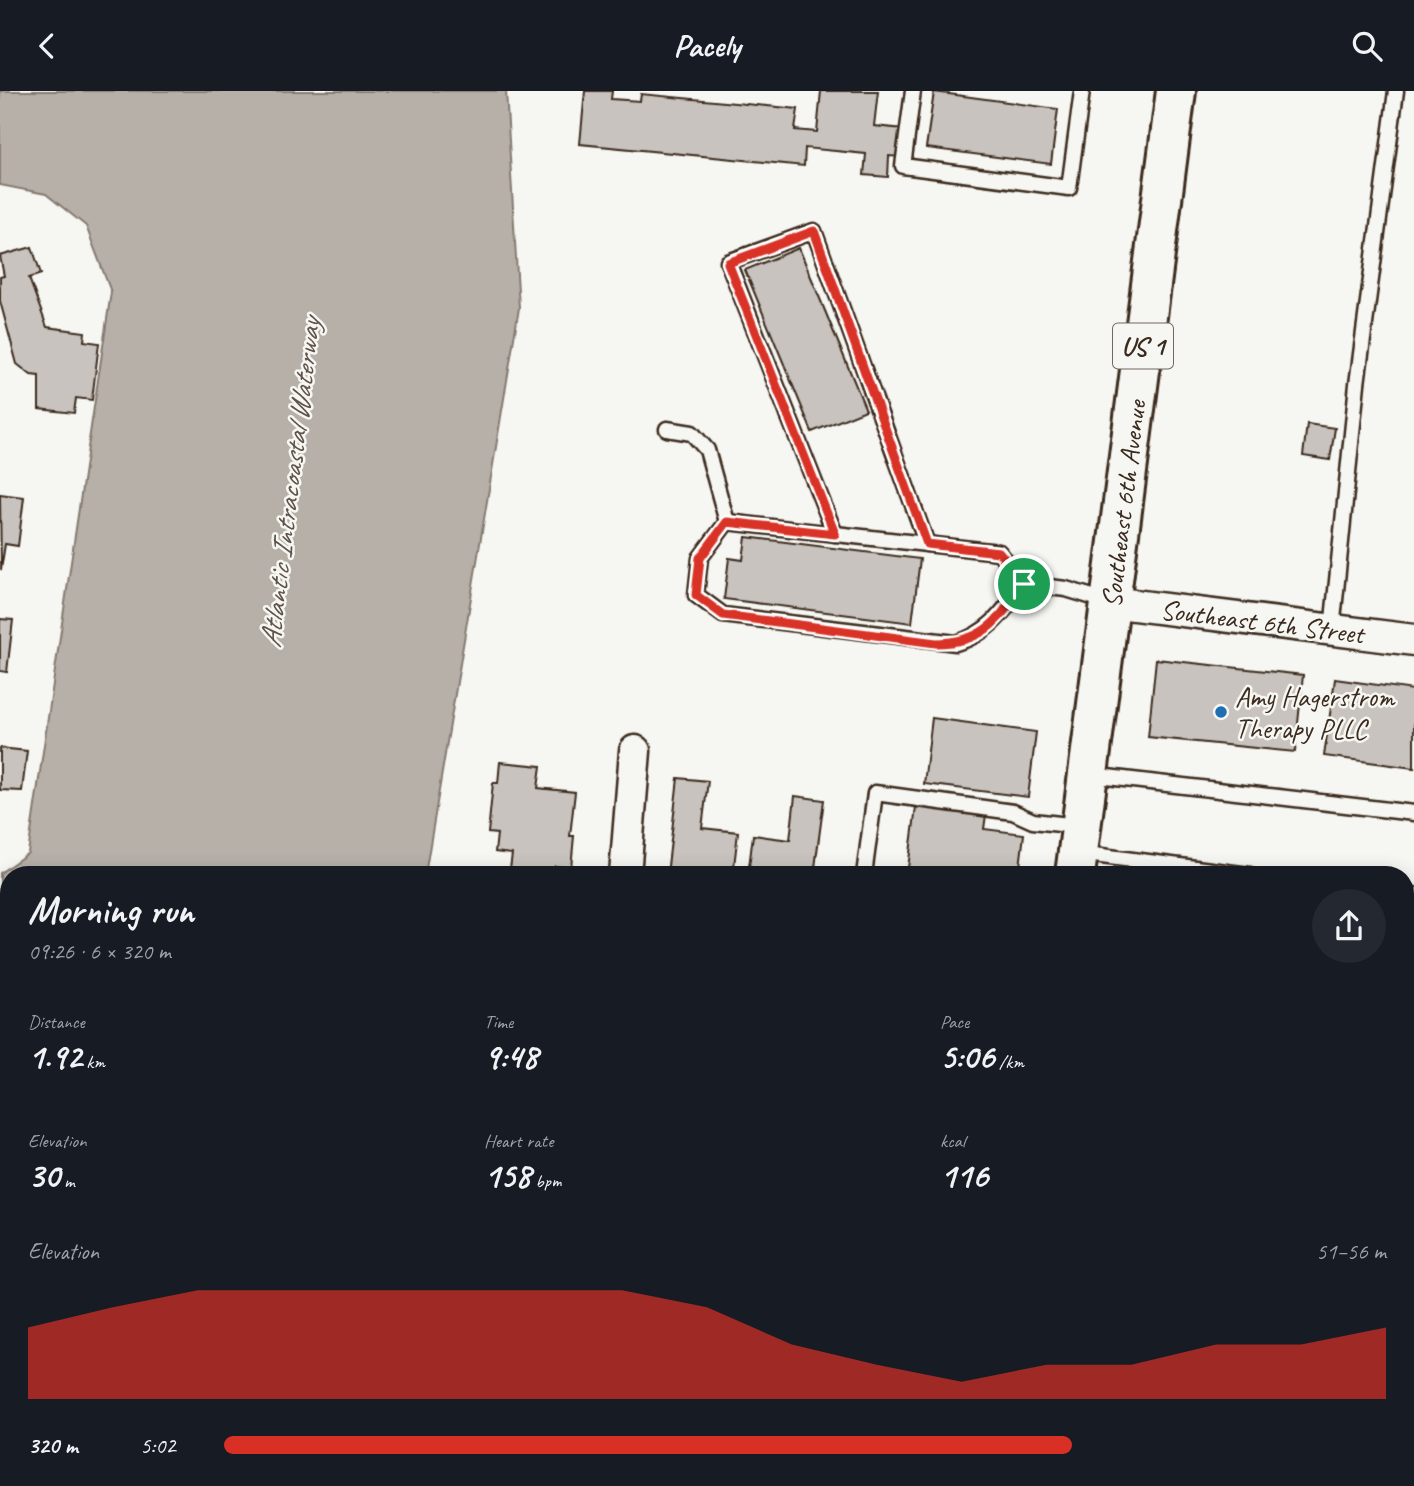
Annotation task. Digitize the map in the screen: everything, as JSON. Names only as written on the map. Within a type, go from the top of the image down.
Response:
[{"type":"main road","name":"Southeast 6th Avenue","points":[[1078,852],[1176,91]]},
{"type":"street","name":"Southeast 6th Street","points":[[1110,602],[1414,640]]},
{"type":"street","points":[[626,866],[635,751]]},
{"type":"lane","points":[[913,91],[903,166],[1069,188],[1082,91]]},
{"type":"lane","points":[[1332,630],[1357,384],[1396,91]]},
{"type":"lane","points":[[835,534],[728,263],[814,231],[927,544]]},
{"type":"lane","points":[[667,429],[692,433],[707,450],[727,522]]},
{"type":"lane","points":[[727,522],[999,552],[1024,584],[1066,589],[1110,602]]},
{"type":"lane","points":[[727,522],[700,558],[696,595],[723,615],[956,643],[975,637],[992,626],[1024,584]]},
{"type":"lane","points":[[1088,775],[1414,813]]},
{"type":"lane","points":[[865,866],[875,793],[1013,811],[1078,852],[1183,866]]},
{"type":"water","name":"Atlantic Intracoastal Waterway","points":[[0,91],[506,91],[519,308],[426,866],[10,866],[28,853],[111,292],[86,226],[46,194],[0,185]]},
{"type":"building","points":[[585,91],[612,91],[611,99],[640,101],[641,94],[798,109],[795,130],[817,132],[821,91],[878,91],[874,126],[904,129],[901,157],[889,156],[888,177],[864,175],[866,154],[805,148],[804,166],[580,144]]},
{"type":"building","points":[[934,92],[1058,109],[1051,164],[926,148]]},
{"type":"building","points":[[32,247],[41,274],[29,278],[47,327],[85,332],[84,341],[99,343],[92,400],[76,398],[74,413],[39,409],[39,376],[31,375],[17,364],[0,301],[0,277],[4,276],[0,256]]},
{"type":"building","points":[[799,248],[866,410],[812,432],[745,270]]},
{"type":"building","points":[[1307,424],[1335,428],[1330,460],[1303,456]]},
{"type":"building","points":[[0,494],[24,497],[18,546],[5,544],[1,570]]},
{"type":"building","points":[[746,537],[920,559],[912,623],[724,599],[729,558],[743,560]]},
{"type":"building","points":[[0,619],[13,620],[7,672],[0,671]]},
{"type":"building","points":[[1156,659],[1303,675],[1295,752],[1148,737]]},
{"type":"building","points":[[1335,679],[1414,690],[1414,768],[1324,756]]},
{"type":"building","points":[[932,718],[1036,732],[1028,797],[924,784]]},
{"type":"building","points":[[0,748],[27,751],[22,791],[0,790]]},
{"type":"building","points":[[500,762],[541,766],[538,788],[575,792],[570,836],[574,836],[571,866],[510,866],[512,854],[495,852],[497,834],[488,833],[493,783],[498,783]]},
{"type":"building","points":[[678,778],[708,781],[702,828],[738,832],[734,866],[668,866]]},
{"type":"building","points":[[795,796],[824,800],[815,866],[749,866],[753,835],[790,840]]},
{"type":"building","points":[[916,807],[986,815],[984,829],[1024,834],[1020,866],[908,866]]},
{"type":"place","name":"Amy Hagerstrom Therapy PLLC","points":[[1221,712]]},
{"type":"route","points":[[814,231],[927,544],[999,552],[1024,584],[992,626],[975,637],[956,643],[936,643],[723,615],[696,595],[700,558],[727,522],[835,534],[728,263],[814,231]]}]
